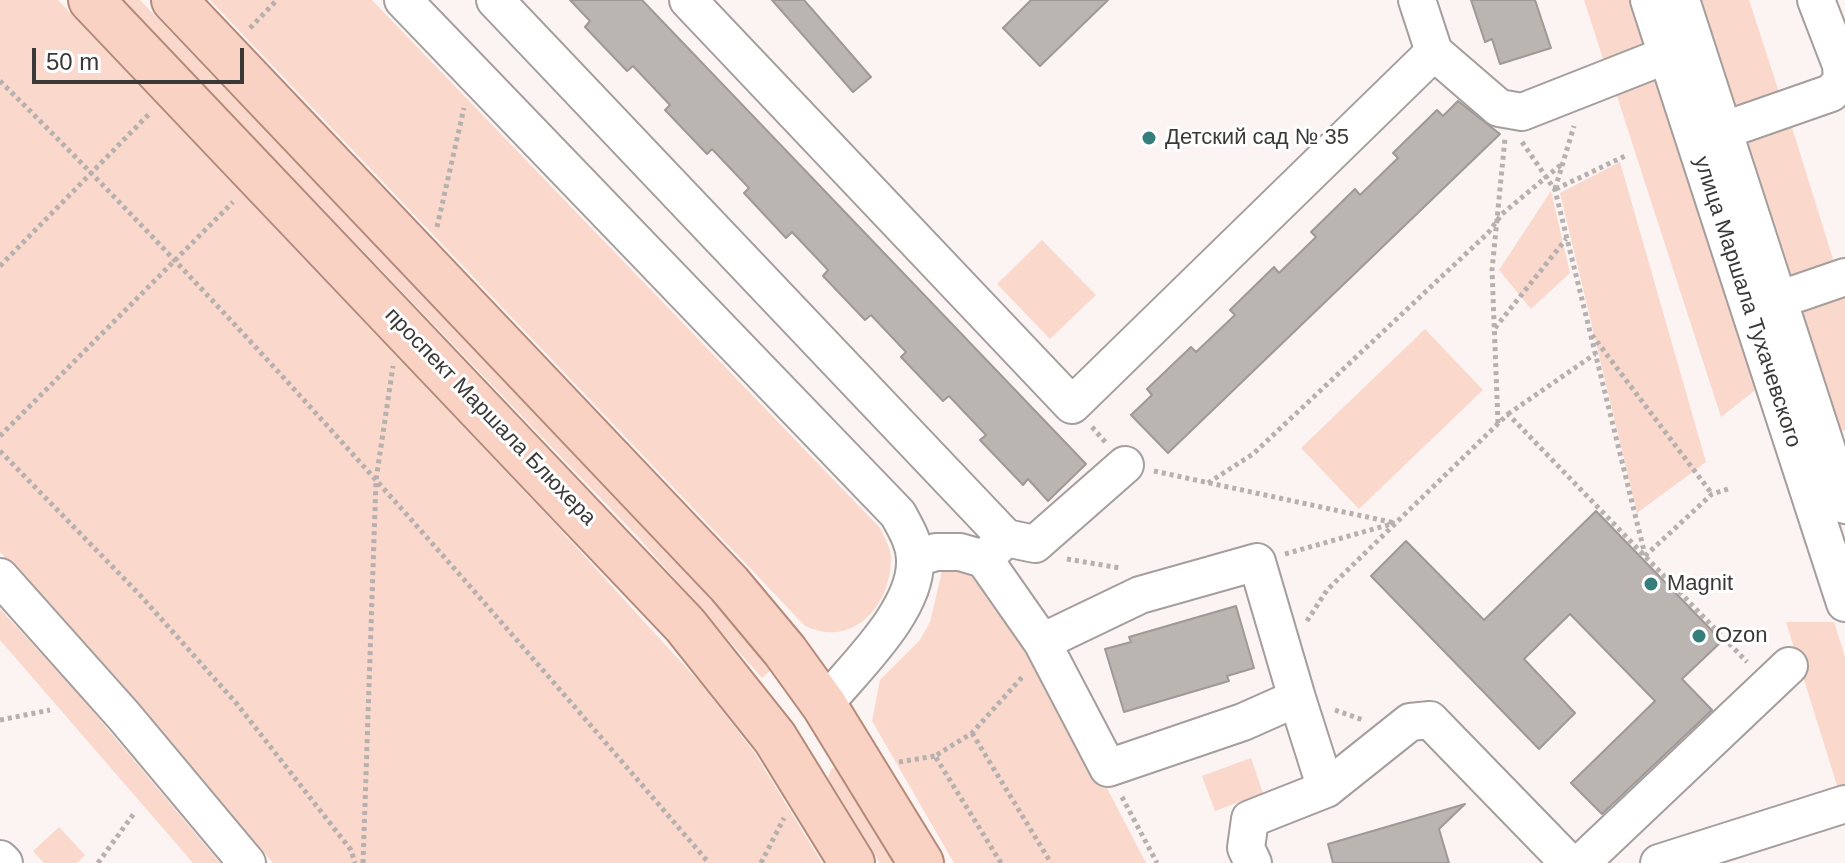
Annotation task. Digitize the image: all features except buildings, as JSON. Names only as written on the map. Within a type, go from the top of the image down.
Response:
[{"type":"main road","name":"проспект Маршала Блюхера","points":[[91,0],[665,602],[739,687],[775,738],[852,863]]},
{"type":"main road","points":[[174,0],[729,584],[785,651],[824,705],[921,863]]},
{"type":"main road","points":[[775,738],[824,705]]},
{"type":"street","points":[[403,0],[898,514],[912,539],[916,558],[914,579],[902,608],[824,705]]},
{"type":"street","points":[[495,0],[1008,547],[1044,646],[1108,768],[1243,722],[1297,698]]},
{"type":"street","points":[[688,0],[1072,405],[1434,52]]},
{"type":"street","points":[[1417,0],[1434,52],[1503,115],[1522,112],[1680,49]]},
{"type":"street","name":"улица Маршала Тухачевского","points":[[1649,0],[1680,49],[1709,136],[1845,603]]},
{"type":"street","name":"улица Маршала Тухачевского","points":[[1680,49],[1681,0]]},
{"type":"street","points":[[1709,136],[1831,93],[1842,81],[1841,65],[1816,0]]},
{"type":"street","name":"улица Маршала Тухачевского","points":[[1709,136],[1835,442],[1845,505]]},
{"type":"street","points":[[1778,300],[1845,277]]},
{"type":"street","points":[[916,558],[1008,547],[1125,465]]},
{"type":"street","points":[[1044,646],[1140,595],[1257,562],[1326,789]]},
{"type":"street","points":[[0,577],[124,716],[247,863]]},
{"type":"street","points":[[1581,863],[1779,676]]},
{"type":"street","points":[[1253,863],[1246,848],[1250,819],[1326,789],[1410,722],[1430,720],[1569,863]]},
{"type":"street","points":[[1659,863],[1845,804]]},
{"type":"path","points":[[225,54],[277,0]]},
{"type":"path","points":[[427,265],[472,72]]},
{"type":"path","points":[[0,81],[176,259],[376,480],[709,863]]},
{"type":"path","points":[[1555,190],[1585,88]]},
{"type":"path","points":[[0,266],[143,118],[178,91]]},
{"type":"path","points":[[1503,115],[1555,190],[1645,556]]},
{"type":"path","points":[[1498,424],[1492,270],[1503,115]]},
{"type":"path","points":[[1555,190],[1627,155]]},
{"type":"path","points":[[1208,483],[1253,454],[1495,223],[1563,163]]},
{"type":"path","points":[[0,436],[259,175]]},
{"type":"path","points":[[1495,329],[1567,238]]},
{"type":"path","points":[[363,863],[376,480],[392,367],[406,329]]},
{"type":"path","points":[[1590,332],[1712,494]]},
{"type":"path","points":[[1285,655],[1327,590],[1508,414],[1595,354]]},
{"type":"path","points":[[1072,405],[1125,465],[1396,523]]},
{"type":"path","points":[[1508,414],[1645,556],[1779,676]]},
{"type":"path","points":[[0,451],[140,595],[237,704],[351,850],[355,863]]},
{"type":"path","points":[[1645,556],[1712,494],[1728,489]]},
{"type":"path","points":[[1257,562],[1396,523]]},
{"type":"path","points":[[1008,547],[1132,570]]},
{"type":"path","points":[[1001,863],[935,756],[972,733],[1044,646]]},
{"type":"path","points":[[1297,698],[1399,731]]},
{"type":"path","points":[[0,720],[50,710]]},
{"type":"path","points":[[972,733],[1051,863]]},
{"type":"path","points":[[1108,768],[1157,863]]},
{"type":"path","points":[[98,863],[135,812]]},
{"type":"shaded area","points":[[0,0],[58,0],[545,513],[702,685],[754,752],[822,863],[273,863],[138,704],[0,552]]},
{"type":"shaded area","points":[[122,0],[140,0],[647,528],[772,669],[762,678],[638,537]]},
{"type":"shaded area","points":[[210,0],[372,0],[880,528],[891,554],[889,575],[884,592],[866,618],[839,632],[822,632],[805,626]]},
{"type":"shaded area","points":[[1584,0],[1634,0],[1650,49],[1605,65]]},
{"type":"shaded area","points":[[1697,0],[1749,0],[1780,95],[1745,109],[1730,105]]},
{"type":"shaded area","points":[[1656,70],[1758,388],[1721,417],[1613,84]]},
{"type":"shaded area","points":[[1790,121],[1837,272],[1790,288],[1743,144],[1753,133]]},
{"type":"shaded area","points":[[1620,162],[1706,462],[1637,513],[1560,193]]},
{"type":"shaded area","points":[[1551,191],[1570,273],[1531,309],[1499,270]]},
{"type":"shaded area","points":[[1042,240],[1096,295],[1050,339],[997,284]]},
{"type":"shaded area","points":[[1845,296],[1845,430],[1837,433],[1795,305]]},
{"type":"shaded area","points":[[1425,329],[1483,390],[1359,509],[1301,448]]},
{"type":"shaded area","points":[[973,566],[1045,669],[1146,863],[954,863],[872,721],[880,680],[920,640],[930,622],[942,571]]},
{"type":"shaded area","points":[[0,609],[75,690],[220,863],[193,863],[0,640]]},
{"type":"shaded area","points":[[1786,622],[1834,622],[1845,657],[1845,790],[1839,792]]},
{"type":"shaded area","points":[[1251,758],[1263,793],[1215,811],[1202,776]]},
{"type":"shaded area","points":[[837,767],[899,863],[880,863],[828,778],[831,769]]},
{"type":"shaded area","points":[[59,827],[85,855],[77,863],[44,863],[33,851]]},
{"type":"place","name":"Детский сад № 35","points":[[1149,138]]},
{"type":"place","name":"Magnit","points":[[1651,584]]},
{"type":"place","name":"Ozon","points":[[1699,636]]}]
